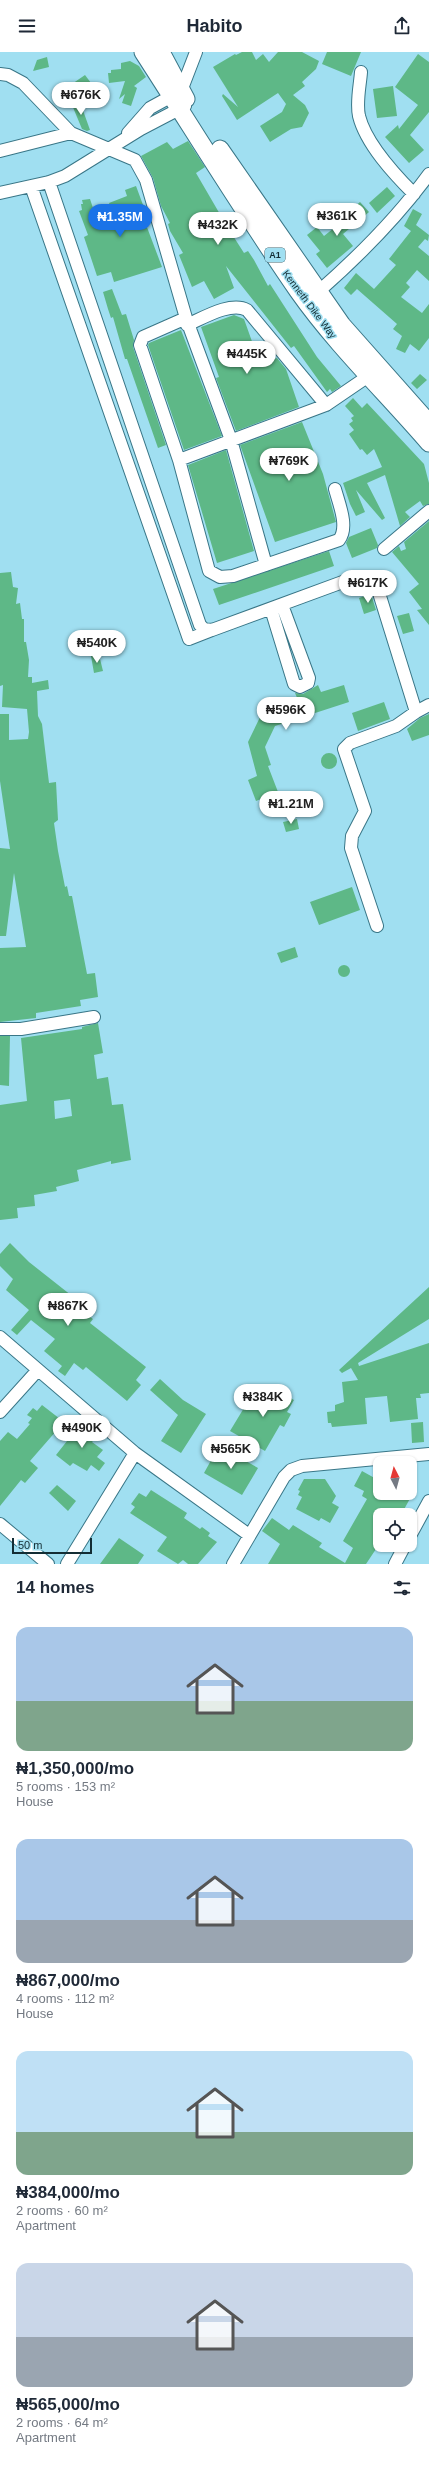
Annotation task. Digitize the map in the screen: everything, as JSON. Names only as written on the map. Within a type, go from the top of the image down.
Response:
[{"type":"highway","name":"Kenneth Dike Way","points":[[143,52],[180,100],[318,292],[367,356],[429,424]]},
{"type":"highway","name":"Kenneth Dike Way","points":[[161,52],[180,100],[298,291],[348,354],[370,375],[429,443]]},
{"type":"street","points":[[0,193],[49,182],[65,176],[124,139],[150,108],[180,100],[196,52]]},
{"type":"street","points":[[361,72],[359,115],[364,128],[392,172],[414,194]]},
{"type":"street","points":[[0,74],[8,75],[23,83],[71,133],[135,160],[146,180],[186,322],[231,440],[266,565]]},
{"type":"street","points":[[0,151],[71,133]]},
{"type":"street","points":[[318,292],[353,262],[414,194],[429,174]]},
{"type":"street","points":[[49,182],[200,625],[204,629],[212,630]]},
{"type":"street","points":[[31,186],[189,639],[348,580],[365,577],[374,582],[416,712]]},
{"type":"street","points":[[59,268],[76,262]]},
{"type":"street","points":[[326,405],[247,310],[241,306],[186,322],[143,337],[140,345],[179,460],[209,571],[220,578],[233,576],[339,540],[343,535],[344,527],[335,489]]},
{"type":"street","points":[[179,460],[326,405],[370,375]]},
{"type":"street","points":[[384,549],[429,511]]},
{"type":"street","points":[[276,607],[309,678],[308,684],[300,687],[294,684],[276,607]]},
{"type":"street","points":[[377,926],[351,848],[352,836],[365,811],[344,747],[396,726],[429,705]]},
{"type":"street","points":[[0,1029],[21,1029],[94,1017]]},
{"type":"street","points":[[0,1337],[37,1371],[135,1453],[249,1535]]},
{"type":"street","points":[[0,1412],[37,1371]]},
{"type":"street","points":[[68,1564],[135,1453]]},
{"type":"street","points":[[233,1564],[275,1490],[291,1470],[302,1466],[429,1454]]},
{"type":"street","points":[[417,1523],[429,1501]]},
{"type":"street","points":[[0,1524],[48,1564]]},
{"type":"street","points":[[395,1564],[401,1552]]},
{"type":"building","points":[[242,52],[252,52],[256,60],[263,54],[269,62],[278,52],[302,52],[319,61],[316,69],[302,82],[305,86],[293,95],[305,105],[309,113],[302,127],[291,129],[270,142],[260,126],[282,112],[286,104],[278,93],[237,120],[222,96],[223,94],[238,107],[213,67],[235,54],[236,55]]},
{"type":"building","points":[[327,52],[361,52],[351,76],[322,64]]},
{"type":"building","points":[[418,54],[429,62],[429,112],[410,135],[424,150],[409,163],[385,137],[398,125],[399,129],[418,105],[395,87]]},
{"type":"building","points":[[47,57],[49,67],[33,71],[37,60]]},
{"type":"building","points":[[130,61],[139,66],[146,77],[134,86],[137,88],[131,106],[122,103],[125,94],[119,99],[125,81],[109,83],[108,73],[111,73],[111,70],[121,69],[121,63]]},
{"type":"building","points":[[85,75],[91,83],[66,88]]},
{"type":"building","points":[[393,86],[397,116],[377,118],[373,89]]},
{"type":"building","points":[[80,102],[90,130],[87,131],[82,129],[72,105]]},
{"type":"building","points":[[188,141],[205,167],[196,173],[228,228],[244,253],[248,251],[268,286],[270,284],[317,357],[341,386],[332,392],[330,389],[327,392],[294,346],[291,348],[226,266],[234,288],[214,299],[204,281],[192,287],[179,255],[183,253],[170,231],[168,224],[170,223],[161,206],[153,178],[141,156],[167,142],[173,149]]},
{"type":"building","points":[[136,186],[146,213],[142,214],[162,267],[114,282],[111,272],[97,276],[84,237],[88,235],[79,211],[82,210],[82,200],[90,199],[95,214],[111,208],[109,203],[127,196],[125,190]]},
{"type":"building","points":[[387,187],[395,196],[377,213],[369,203]]},
{"type":"building","points":[[360,202],[369,212],[343,234],[353,246],[327,268],[316,254],[320,251],[307,235],[317,227],[324,236],[339,224],[337,222]]},
{"type":"building","points":[[413,209],[422,214],[416,225],[429,235],[428,241],[425,239],[418,247],[429,256],[429,281],[417,270],[406,283],[410,287],[401,297],[422,313],[429,304],[429,338],[419,351],[410,344],[405,353],[396,349],[402,336],[393,329],[397,324],[357,289],[351,295],[344,288],[356,273],[374,289],[396,265],[389,259],[411,231],[404,226]]},
{"type":"building","points":[[112,289],[122,315],[126,314],[134,340],[133,347],[166,445],[158,448],[127,359],[125,359],[113,317],[111,318],[103,292]]},
{"type":"building","points":[[234,315],[244,319],[260,364],[277,358],[286,369],[299,407],[236,431],[216,378],[219,377],[201,327]]},
{"type":"building","points":[[181,330],[222,436],[184,450],[148,345],[149,343]]},
{"type":"building","points":[[420,374],[427,380],[417,389],[411,383]]},
{"type":"building","points":[[353,398],[362,408],[367,403],[424,464],[429,483],[429,504],[423,506],[420,501],[405,512],[410,517],[400,526],[385,475],[367,483],[385,518],[382,520],[356,490],[365,512],[356,516],[350,504],[343,483],[382,467],[374,449],[367,455],[362,449],[360,450],[349,434],[354,430],[349,424],[353,421],[351,418],[354,416],[345,406]]},
{"type":"building","points":[[302,422],[323,474],[336,522],[275,542],[240,445]]},
{"type":"building","points":[[226,450],[254,551],[217,563],[188,465]]},
{"type":"building","points":[[429,521],[429,625],[417,610],[422,609],[409,592],[419,584],[392,552],[399,546],[401,551],[406,549],[404,542]]},
{"type":"building","points":[[371,528],[378,545],[377,548],[352,558],[346,543],[349,537]]},
{"type":"building","points":[[329,551],[334,566],[219,605],[213,589]]},
{"type":"building","points":[[11,572],[13,587],[18,588],[16,604],[20,603],[22,619],[24,619],[24,642],[26,642],[29,660],[28,677],[32,677],[32,683],[48,680],[49,689],[37,691],[38,716],[42,724],[49,783],[56,782],[58,820],[54,823],[58,851],[65,887],[67,886],[69,896],[72,896],[87,974],[95,973],[98,997],[80,1000],[81,1006],[36,1013],[36,1018],[0,1022],[0,948],[26,947],[14,873],[6,936],[0,936],[0,848],[10,849],[0,781],[0,714],[9,714],[9,740],[28,739],[29,732],[27,709],[2,707],[3,685],[0,686],[0,573]]},
{"type":"building","points":[[371,594],[376,610],[364,614],[359,598]]},
{"type":"building","points":[[409,613],[414,631],[403,634],[397,616]]},
{"type":"building","points":[[99,655],[103,671],[94,673],[91,656]]},
{"type":"building","points":[[318,685],[321,692],[344,685],[349,702],[275,726],[265,747],[271,765],[268,766],[278,792],[256,801],[248,780],[257,776],[248,742],[263,711],[298,700],[295,693],[303,694]]},
{"type":"building","points":[[384,702],[390,719],[358,731],[352,713]]},
{"type":"building","points":[[429,714],[429,735],[412,741],[407,729],[420,718]]},
{"type":"building","points":[[329,753],[336,758],[337,761],[332,768],[329,769],[322,764],[321,761],[326,754]]},
{"type":"building","points":[[297,819],[299,829],[286,832],[283,822]]},
{"type":"building","points":[[352,887],[360,910],[319,925],[310,902]]},
{"type":"building","points":[[295,947],[298,957],[281,963],[277,953]]},
{"type":"building","points":[[342,965],[346,965],[350,971],[346,977],[342,977],[338,973],[338,969]]},
{"type":"building","points":[[98,1023],[103,1053],[94,1055],[97,1079],[108,1077],[112,1105],[123,1104],[131,1160],[111,1164],[111,1161],[77,1170],[79,1181],[56,1187],[57,1191],[34,1195],[35,1206],[17,1208],[18,1218],[0,1220],[0,1105],[27,1101],[21,1038],[82,1029],[82,1027]],"holes":[[[70,1099],[72,1116],[55,1119],[54,1101]]]},
{"type":"building","points":[[0,1036],[10,1036],[9,1086],[0,1085]]},
{"type":"building","points":[[10,1243],[29,1262],[81,1303],[77,1307],[93,1319],[90,1323],[146,1367],[136,1380],[141,1385],[127,1401],[86,1367],[83,1370],[74,1363],[65,1376],[58,1371],[62,1366],[44,1351],[55,1339],[31,1320],[17,1335],[11,1330],[29,1310],[6,1290],[13,1279],[0,1266],[0,1254]]},
{"type":"building","points":[[429,1287],[429,1319],[358,1363],[359,1366],[429,1343],[429,1393],[420,1394],[421,1398],[416,1398],[418,1419],[390,1422],[387,1396],[365,1398],[367,1424],[332,1427],[331,1423],[328,1423],[327,1412],[335,1411],[335,1405],[344,1402],[342,1382],[358,1380],[351,1368],[342,1373],[339,1370]]},
{"type":"building","points":[[160,1379],[183,1400],[206,1414],[181,1453],[161,1441],[178,1415],[150,1390]]},
{"type":"building","points":[[261,1388],[275,1396],[277,1391],[294,1400],[287,1412],[291,1414],[284,1427],[280,1425],[265,1451],[230,1431],[253,1393],[257,1395]]},
{"type":"building","points":[[42,1405],[64,1422],[30,1461],[38,1468],[25,1483],[21,1480],[0,1506],[0,1441],[8,1432],[17,1439],[30,1424],[28,1423],[32,1418],[27,1415],[33,1408],[37,1411]]},
{"type":"building","points":[[82,1422],[98,1435],[92,1442],[103,1450],[97,1457],[105,1463],[99,1471],[91,1465],[87,1471],[73,1463],[70,1466],[56,1455]]},
{"type":"building","points":[[423,1422],[424,1442],[412,1443],[411,1423]]},
{"type":"building","points":[[219,1446],[258,1468],[242,1495],[204,1473]]},
{"type":"building","points":[[362,1471],[373,1477],[373,1500],[409,1500],[405,1508],[373,1508],[374,1552],[366,1564],[268,1564],[280,1544],[262,1531],[272,1518],[289,1530],[293,1525],[322,1543],[319,1547],[345,1563],[353,1548],[343,1541],[367,1499],[362,1496],[364,1491],[354,1486]]},
{"type":"building","points":[[304,1479],[325,1479],[336,1496],[332,1503],[339,1507],[330,1523],[321,1518],[319,1521],[296,1509],[302,1497],[298,1495],[300,1491],[298,1490]]},
{"type":"building","points":[[57,1485],[76,1501],[68,1511],[49,1493]]},
{"type":"building","points":[[151,1490],[187,1513],[184,1518],[200,1529],[202,1527],[210,1533],[208,1536],[217,1542],[198,1564],[188,1564],[183,1560],[178,1564],[157,1551],[167,1537],[130,1513],[135,1507],[131,1504],[139,1493],[146,1497]]},
{"type":"building","points":[[119,1538],[144,1555],[138,1564],[100,1564]]}]
